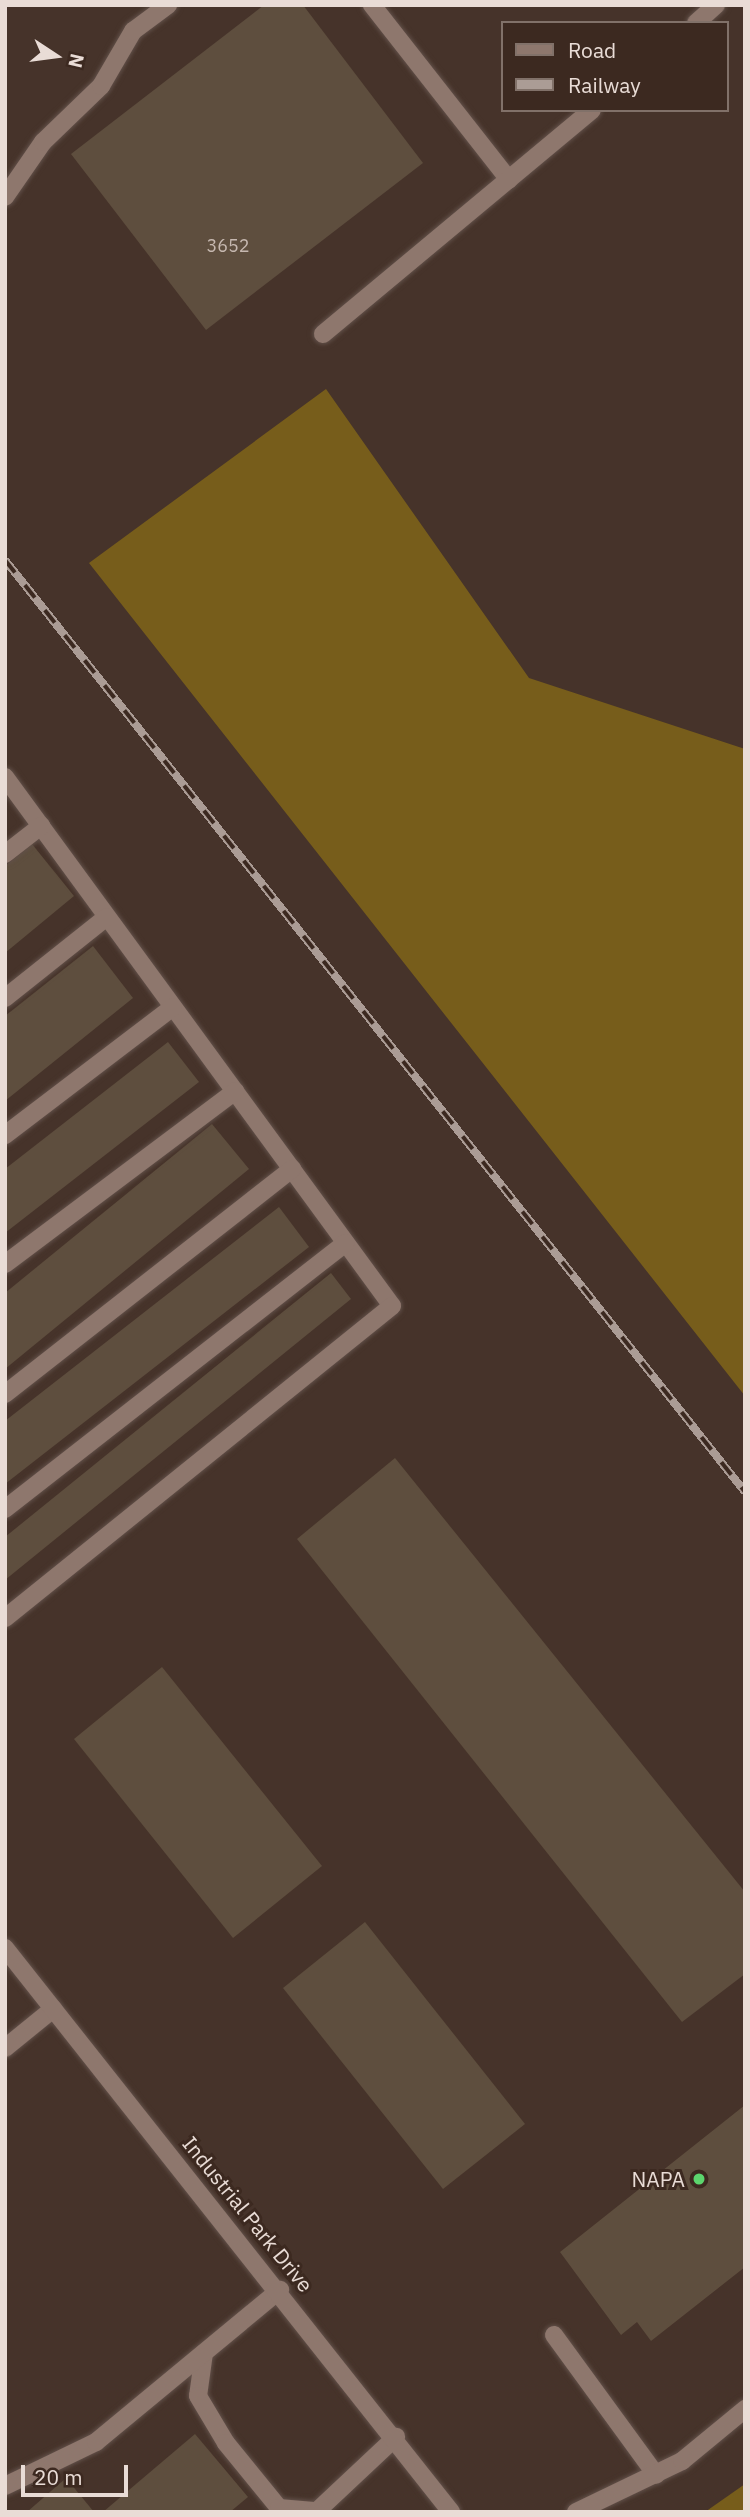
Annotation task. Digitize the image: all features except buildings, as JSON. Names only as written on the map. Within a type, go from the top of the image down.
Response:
[{"type":"street","points":[[5,197],[43,142],[102,86],[133,31],[169,5]]},
{"type":"street","points":[[372,5],[509,180]]},
{"type":"street","points":[[698,21],[716,5]]},
{"type":"street","points":[[323,334],[590,112]]},
{"type":"street","points":[[5,777],[392,1306],[5,1618]]},
{"type":"street","points":[[5,854],[41,826]]},
{"type":"street","points":[[5,998],[107,917]]},
{"type":"street","points":[[5,1135],[173,1007]]},
{"type":"street","points":[[5,1264],[235,1091]]},
{"type":"street","points":[[5,1394],[292,1169]]},
{"type":"street","points":[[5,1509],[346,1243]]},
{"type":"street","name":"Industrial Park Drive","points":[[5,1948],[280,2290],[396,2437],[451,2512]]},
{"type":"street","points":[[5,2048],[53,2009]]},
{"type":"street","points":[[5,2486],[96,2442],[280,2290]]},
{"type":"street","points":[[554,2335],[656,2475]]},
{"type":"street","points":[[204,2353],[198,2396],[226,2443],[279,2508],[316,2511],[396,2437]]},
{"type":"street","points":[[576,2512],[656,2475],[745,2409]]},
{"type":"shaded area","points":[[326,389],[529,678],[745,749],[745,1396],[89,563]]},
{"type":"shaded area","points":[[745,2484],[745,2512],[705,2512]]},
{"type":"railway","points":[[5,560],[745,1492]]},
{"type":"place","name":"NAPA","points":[[699,2179]]}]
